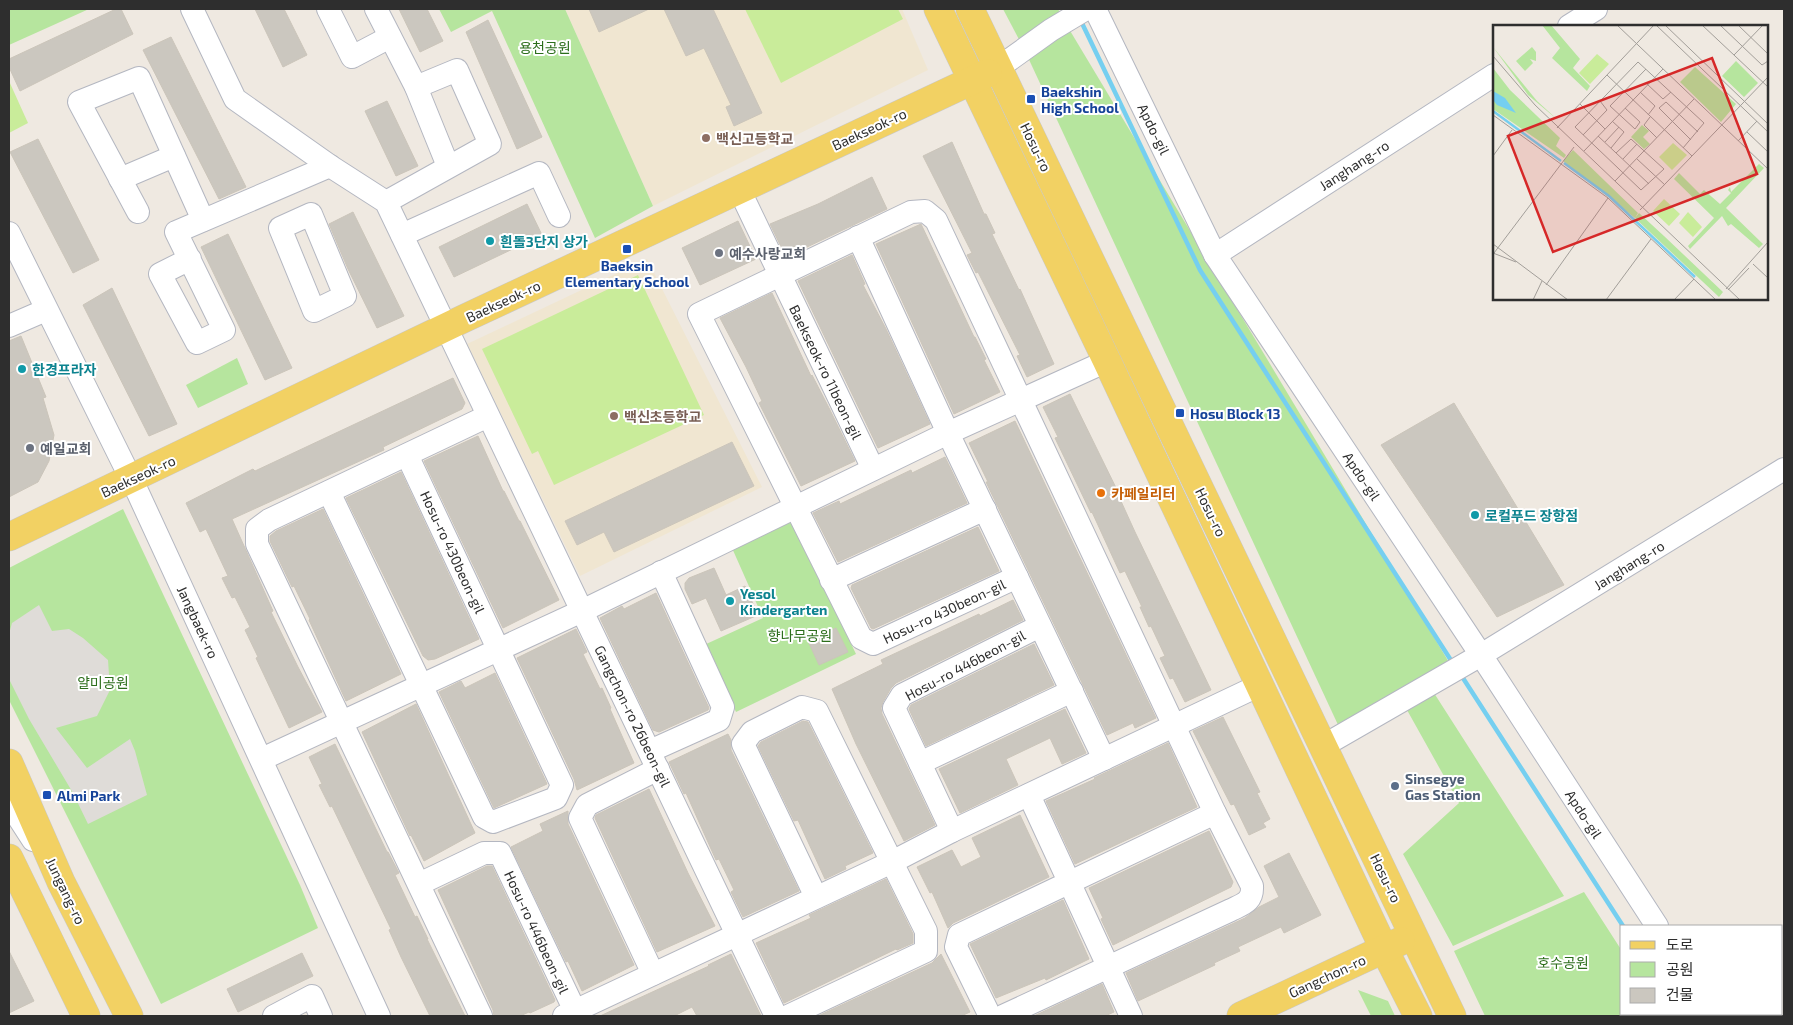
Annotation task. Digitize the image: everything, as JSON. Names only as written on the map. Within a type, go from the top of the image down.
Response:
[{"type":"main road","name":"Hosu-ro","points":[[938,9],[1107,361],[1384,949],[1418,1016]]},
{"type":"main road","name":"Hosu-ro","points":[[970,9],[1452,1016]]},
{"type":"main road","name":"Baekseok-ro","points":[[9,537],[447,327],[998,68]]},
{"type":"main road","name":"Jungang-ro","points":[[9,763],[61,882],[128,1016]]},
{"type":"main road","points":[[9,858],[86,1016]]},
{"type":"main road","name":"Gangchon-ro","points":[[1241,1016],[1413,935]]},
{"type":"street","points":[[192,9],[235,99],[330,166],[386,202],[490,144],[457,70],[416,87]]},
{"type":"street","points":[[328,9],[352,57],[390,37]]},
{"type":"street","points":[[376,9],[416,87],[448,166]]},
{"type":"street","points":[[998,68],[1064,22],[1089,9]]},
{"type":"street","name":"Apdo-gil","points":[[1089,9],[1215,255],[1478,657],[1656,925]]},
{"type":"street","points":[[1571,25],[1596,9]]},
{"type":"street","name":"Janghang-ro","points":[[1215,255],[1493,75]]},
{"type":"street","points":[[138,212],[79,102],[139,78],[203,220]]},
{"type":"street","points":[[120,179],[174,156]]},
{"type":"street","points":[[190,259],[176,232],[330,166]]},
{"type":"street","points":[[402,235],[539,173],[559,216]]},
{"type":"street","points":[[277,188],[294,221]]},
{"type":"street","name":"Baekseok-ro 11beon-gil","points":[[739,190],[873,469]]},
{"type":"street","name":"Gangchon-ro 26beon-gil","points":[[386,202],[776,1016]]},
{"type":"street","points":[[779,275],[911,212],[925,211],[936,220],[1176,726],[1215,813],[1252,886],[1252,894],[1248,901],[1231,910],[1003,1016]]},
{"type":"street","name":"Jangbaek-ro","points":[[9,232],[131,480],[380,1016]]},
{"type":"street","name":"Hosu-ro 430beon-gil","points":[[779,275],[699,314],[861,638],[873,644],[1017,577],[948,433],[858,237]]},
{"type":"street","points":[[9,326],[46,310]]},
{"type":"street","points":[[262,759],[582,611],[948,433],[1107,361]]},
{"type":"street","points":[[481,1016],[257,544],[257,529],[268,520],[488,416]]},
{"type":"street","name":"Hosu-ro 430beon-gil","points":[[407,455],[562,785],[556,798],[493,822],[484,817],[422,686]]},
{"type":"street","name":"Janghang-ro","points":[[1323,746],[1478,657],[1784,469]]},
{"type":"street","points":[[329,492],[422,686]]},
{"type":"street","points":[[831,580],[985,509]]},
{"type":"street","points":[[653,974],[580,818],[588,805],[654,760],[719,720],[723,707],[661,572]]},
{"type":"street","name":"Hosu-ro 446beon-gil","points":[[1017,577],[1104,759]]},
{"type":"street","name":"Hosu-ro 446beon-gil","points":[[952,831],[894,708],[902,695],[1040,626]]},
{"type":"street","name":"Hosu-ro 446beon-gil","points":[[419,884],[484,853],[500,853],[569,1014],[892,862],[952,831],[1260,685]]},
{"type":"street","points":[[920,763],[1072,691]]},
{"type":"street","points":[[788,1016],[926,951],[926,931],[816,711],[802,707],[752,732],[743,744],[816,897]]},
{"type":"street","points":[[1030,795],[1131,1016]]},
{"type":"street","points":[[9,803],[61,882]]},
{"type":"street","points":[[990,1016],[956,947],[959,936],[1071,884],[1215,813]]},
{"type":"street","points":[[274,1016],[312,996],[321,1016]]},
{"type":"shaded area","name":"백신고등학교","points":[[565,9],[902,9],[928,70],[653,206]]},
{"type":"shaded area","name":"백신초등학교","points":[[647,259],[762,487],[580,576],[467,344]]},
{"type":"shaded area","points":[[39,605],[52,631],[69,629],[83,638],[108,660],[110,690],[97,716],[56,728],[87,768],[130,739],[147,795],[88,824],[73,793],[29,719],[9,679],[9,634],[12,623]]},
{"type":"green space","points":[[9,9],[89,9],[9,45]]},
{"type":"green space","name":"용천공원","points":[[439,9],[565,9],[653,206],[595,238],[492,11],[451,32]]},
{"type":"green space","points":[[745,9],[898,9],[903,19],[781,83]]},
{"type":"green space","points":[[1003,9],[1058,9],[1063,18],[1022,45]]},
{"type":"green space","points":[[1066,24],[1453,669],[1339,727],[1025,51]]},
{"type":"green space","points":[[9,81],[28,123],[9,133]]},
{"type":"green space","points":[[638,275],[704,415],[554,485],[538,451],[532,454],[482,349]]},
{"type":"green space","points":[[237,358],[248,384],[198,408],[186,385]]},
{"type":"green space","name":"얄미공원","points":[[123,509],[300,885],[318,928],[161,1004],[9,700],[9,568]]},
{"type":"green space","name":"향나무공원","points":[[791,520],[856,654],[736,712],[704,645],[763,618],[732,548]]},
{"type":"green space","points":[[1434,693],[1564,896],[1453,946],[1403,854],[1459,803],[1407,710]]},
{"type":"green space","name":"호수공원","points":[[1584,892],[1620,948],[1620,1015],[1664,1016],[1485,1016],[1454,951]]},
{"type":"green space","points":[[1358,990],[1388,1001],[1395,1016],[1371,1016]]},
{"type":"building","points":[[116,9],[121,9],[133,34],[20,91],[9,67],[9,59]]},
{"type":"building","points":[[255,9],[284,9],[307,55],[283,67]]},
{"type":"building","points":[[399,9],[427,9],[443,41],[420,52]]},
{"type":"building","points":[[589,9],[649,9],[599,32]]},
{"type":"building","points":[[664,9],[713,9],[762,113],[734,126],[726,107],[731,105],[704,48],[686,56]]},
{"type":"building","points":[[488,20],[542,137],[517,149],[466,32]]},
{"type":"building","points":[[171,37],[246,187],[219,199],[143,50]]},
{"type":"building","points":[[387,101],[418,166],[396,176],[365,111]]},
{"type":"building","points":[[38,139],[99,260],[73,273],[10,152]]},
{"type":"building","points":[[952,142],[984,214],[986,214],[995,233],[992,234],[1020,289],[1054,364],[1027,377],[1017,356],[1020,355],[978,272],[976,273],[967,255],[972,253],[923,156]]},
{"type":"building","points":[[872,177],[887,209],[786,257],[770,224],[818,204]]},
{"type":"building","name":"흰돌3단지 상가","points":[[527,204],[542,235],[454,277],[439,247]]},
{"type":"building","points":[[353,212],[404,316],[377,328],[348,269],[329,224]]},
{"type":"building","name":"예수사랑교회","points":[[738,221],[756,259],[700,285],[682,248]]},
{"type":"building","points":[[921,224],[1000,392],[954,414],[876,244]]},
{"type":"building","points":[[228,234],[292,368],[265,380],[201,247]]},
{"type":"building","points":[[852,255],[865,284],[863,285],[886,329],[930,424],[878,448],[798,281]]},
{"type":"building","points":[[112,288],[177,424],[149,436],[83,305]]},
{"type":"building","points":[[772,293],[811,376],[855,461],[801,486],[759,403],[762,401],[746,367],[720,318]]},
{"type":"building","points":[[21,336],[46,397],[43,398],[54,435],[49,461],[38,482],[9,497],[9,341]]},
{"type":"building","points":[[453,378],[465,403],[462,409],[383,447],[384,450],[232,519],[273,611],[271,612],[322,712],[289,728],[245,630],[250,627],[235,597],[232,598],[222,578],[228,576],[206,529],[200,532],[186,503],[253,469],[255,471]]},
{"type":"building","points":[[1070,394],[1211,690],[1185,702],[1173,678],[1170,679],[1160,658],[1165,656],[1151,626],[1149,627],[1125,571],[1120,573],[1055,438],[1058,437],[1043,407]]},
{"type":"building","name":"로컬푸드 장항점","points":[[1454,403],[1564,585],[1497,617],[1381,445]]},
{"type":"building","points":[[1015,421],[1156,718],[1135,728],[1133,723],[1107,735],[969,443]]},
{"type":"building","points":[[478,436],[503,491],[559,600],[503,628],[424,461]]},
{"type":"building","points":[[732,442],[754,486],[614,552],[604,532],[577,545],[565,521]]},
{"type":"building","points":[[945,457],[967,503],[838,562],[813,513],[839,501],[840,504],[911,470],[912,473]]},
{"type":"building","points":[[401,472],[479,639],[435,659],[428,660],[423,656],[346,498]]},
{"type":"building","points":[[323,509],[401,674],[346,701],[310,619],[270,541],[270,536],[276,531]]},
{"type":"building","points":[[978,527],[999,571],[873,629],[871,628],[851,588],[852,585]]},
{"type":"building","name":"Yesol Kindergarten","points":[[714,568],[726,595],[745,586],[758,615],[721,631],[706,598],[692,604],[685,589],[685,583],[689,578]]},
{"type":"building","points":[[656,593],[709,708],[659,732],[653,730],[600,618],[622,606],[624,609]]},
{"type":"building","points":[[1013,600],[1023,620],[896,683],[883,702],[882,714],[935,825],[904,841],[856,744],[832,689],[883,664],[881,660]]},
{"type":"building","points":[[836,628],[848,652],[819,665],[808,641]]},
{"type":"building","points":[[576,629],[587,652],[583,654],[600,689],[602,688],[634,763],[577,790],[574,779],[517,658]]},
{"type":"building","points":[[1034,644],[1054,685],[926,746],[909,709],[911,705]]},
{"type":"building","points":[[495,673],[547,784],[494,808],[439,692],[461,681],[465,688]]},
{"type":"building","points":[[416,704],[475,833],[424,861],[410,836],[362,732]]},
{"type":"building","points":[[1065,709],[1086,753],[1062,764],[1050,738],[1006,759],[1018,785],[960,813],[939,769]]},
{"type":"building","points":[[1223,717],[1260,792],[1257,793],[1270,819],[1263,823],[1266,827],[1249,835],[1234,804],[1231,805],[1193,731]]},
{"type":"building","points":[[803,721],[808,722],[873,853],[845,866],[846,869],[825,879],[798,820],[794,821],[758,746],[761,742]]},
{"type":"building","points":[[728,734],[731,740],[731,750],[799,891],[743,917],[731,892],[734,890],[719,859],[716,860],[686,793],[684,794],[669,762]]},
{"type":"building","points":[[1168,743],[1197,807],[1075,864],[1046,801]]},
{"type":"building","points":[[335,744],[399,873],[395,875],[415,917],[417,916],[465,1016],[430,1016],[401,957],[389,930],[391,929],[332,806],[330,807],[319,785],[322,784],[309,757]]},
{"type":"building","points":[[649,789],[715,926],[657,952],[595,818],[596,815]]},
{"type":"building","points":[[568,811],[568,824],[634,965],[582,991],[568,961],[566,962],[511,847],[543,831],[540,824]]},
{"type":"building","points":[[1020,815],[1049,877],[953,923],[948,928],[932,892],[930,893],[917,867],[952,850],[961,867],[981,857],[972,838]]},
{"type":"building","points":[[1209,831],[1233,882],[1231,887],[1113,945],[1089,888]]},
{"type":"building","points":[[1289,853],[1321,915],[1284,933],[1281,927],[1238,947],[1240,951],[1214,963],[1215,965],[1138,1001],[1126,973],[1245,918],[1259,907],[1279,897],[1264,866]]},
{"type":"building","points":[[487,866],[492,866],[555,1000],[520,1016],[494,1016],[493,1010],[438,890]]},
{"type":"building","points":[[886,879],[913,934],[913,943],[896,949],[784,1003],[756,943],[811,918],[809,915]]},
{"type":"building","points":[[1063,900],[1089,959],[1046,980],[1045,978],[996,998],[970,944]]},
{"type":"building","points":[[9,951],[34,1001],[9,1013]]},
{"type":"building","points":[[302,953],[313,976],[238,1012],[227,989]]},
{"type":"building","points":[[731,954],[761,1016],[697,1016],[692,1007],[674,1016],[600,1016],[709,966]]},
{"type":"building","points":[[941,954],[970,1012],[961,1016],[818,1016],[932,963]]},
{"type":"building","points":[[1102,984],[1114,1012],[1105,1016],[1034,1016]]},
{"type":"waterway","points":[[1080,19],[1200,270],[1454,665]]},
{"type":"waterway","points":[[1461,675],[1622,925]]},
{"type":"place","name":"Baekshin High School","points":[[1031,99]]},
{"type":"place","name":"백신고등학교","points":[[706,138]]},
{"type":"place","name":"흰돌3단지 상가","points":[[490,241]]},
{"type":"place","name":"Baeksin Elementary School","points":[[627,249]]},
{"type":"place","name":"예수사랑교회","points":[[719,253]]},
{"type":"place","name":"한경프라자","points":[[22,369]]},
{"type":"place","name":"Hosu Block 13","points":[[1180,413]]},
{"type":"place","name":"백신초등학교","points":[[614,416]]},
{"type":"place","name":"예일교회","points":[[30,448]]},
{"type":"place","name":"카페일리터","points":[[1101,493]]},
{"type":"place","name":"로컬푸드 장항점","points":[[1475,515]]},
{"type":"place","name":"Yesol Kindergarten","points":[[730,601]]},
{"type":"place","name":"Sinsegye Gas Station","points":[[1395,786]]},
{"type":"place","name":"Almi Park","points":[[47,795]]}]
